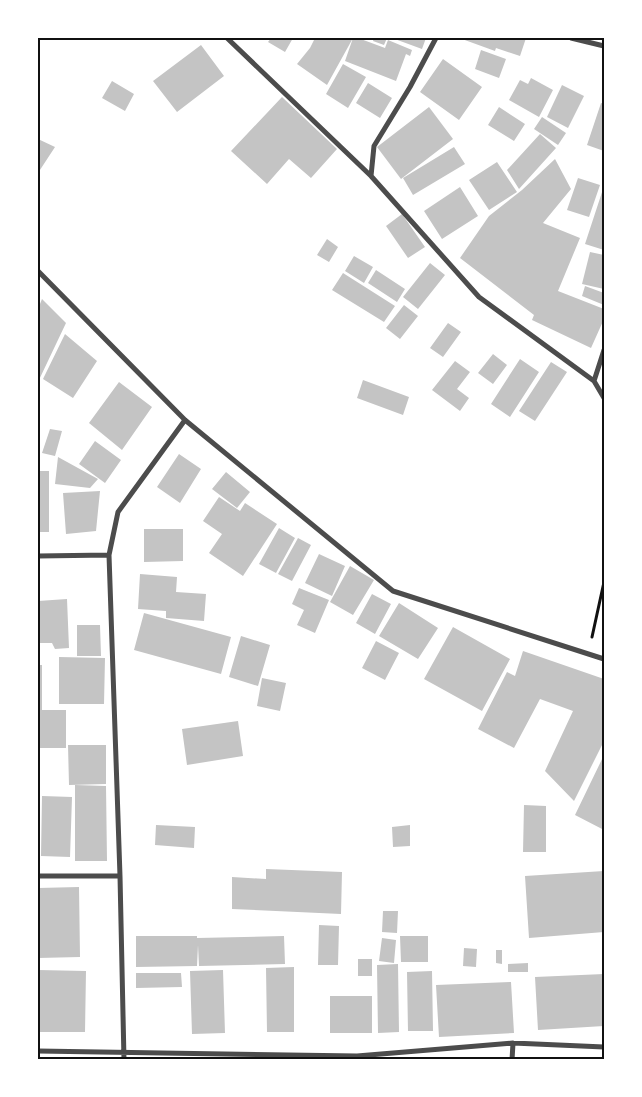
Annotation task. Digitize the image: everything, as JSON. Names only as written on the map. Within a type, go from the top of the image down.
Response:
[{"type":"street","points":[[227,38],[371,176],[479,297],[594,381],[604,398]]},
{"type":"street","points":[[371,176],[374,146],[410,88],[436,38]]},
{"type":"street","points":[[571,38],[604,46]]},
{"type":"street","points":[[38,271],[185,420],[394,591],[604,659]]},
{"type":"street","points":[[594,381],[604,350]]},
{"type":"street","points":[[124,1060],[109,555],[118,512],[185,420]]},
{"type":"street","points":[[38,556],[109,555]]},
{"type":"street","points":[[38,876],[120,876]]},
{"type":"street","points":[[38,1050],[357,1058],[513,1043],[604,1046]]},
{"type":"street","points":[[512,1060],[513,1043]]},
{"type":"path","points":[[588,655],[604,582]]},
{"type":"building","points":[[271,38],[293,38],[285,52],[268,42]]},
{"type":"building","points":[[315,38],[353,38],[327,85],[297,64],[310,48]]},
{"type":"building","points":[[353,38],[385,48],[388,40],[412,50],[410,56],[406,54],[396,81],[345,61]]},
{"type":"building","points":[[374,38],[387,38],[384,45],[373,41]]},
{"type":"building","points":[[392,38],[426,38],[422,49]]},
{"type":"building","points":[[463,38],[526,38],[520,56],[496,48],[495,51]]},
{"type":"building","points":[[201,45],[224,76],[177,112],[153,81]]},
{"type":"building","points":[[481,50],[506,59],[499,78],[475,69]]},
{"type":"building","points":[[443,59],[482,87],[459,120],[420,92]]},
{"type":"building","points":[[343,64],[366,77],[348,108],[326,94]]},
{"type":"building","points":[[531,78],[553,90],[539,117],[509,100],[520,80],[528,84]]},
{"type":"building","points":[[112,81],[134,94],[125,111],[102,98]]},
{"type":"building","points":[[368,83],[392,98],[380,118],[356,103]]},
{"type":"building","points":[[562,85],[584,96],[568,128],[547,117]]},
{"type":"building","points":[[282,97],[337,149],[311,178],[289,159],[267,184],[231,151]]},
{"type":"building","points":[[601,103],[604,104],[604,151],[587,145]]},
{"type":"building","points":[[429,107],[453,139],[401,179],[377,147]]},
{"type":"building","points":[[499,107],[525,124],[514,141],[488,125]]},
{"type":"building","points":[[542,117],[566,133],[558,145],[534,129]]},
{"type":"building","points":[[540,134],[556,148],[519,189],[507,170]]},
{"type":"building","points":[[38,139],[55,147],[38,173]]},
{"type":"building","points":[[454,147],[465,164],[413,195],[403,178]]},
{"type":"building","points":[[555,159],[571,189],[543,223],[580,238],[558,291],[604,309],[604,319],[591,348],[532,320],[534,315],[460,258],[489,216],[522,190]]},
{"type":"building","points":[[497,162],[517,192],[489,210],[469,180]]},
{"type":"building","points":[[578,178],[600,185],[589,217],[567,210]]},
{"type":"building","points":[[604,186],[604,250],[585,244]]},
{"type":"building","points":[[460,187],[478,216],[442,239],[424,211]]},
{"type":"building","points":[[402,214],[425,247],[408,258],[386,226]]},
{"type":"building","points":[[327,239],[338,247],[329,262],[317,255]]},
{"type":"building","points":[[590,252],[604,255],[604,289],[582,284]]},
{"type":"building","points":[[354,256],[373,267],[364,283],[345,271]]},
{"type":"building","points":[[430,263],[445,275],[418,309],[403,297]]},
{"type":"building","points":[[376,270],[405,289],[397,302],[368,283]]},
{"type":"building","points":[[343,273],[395,306],[384,322],[332,290]]},
{"type":"building","points":[[585,286],[604,293],[604,305],[582,296]]},
{"type":"building","points":[[42,299],[66,323],[38,382],[38,309]]},
{"type":"building","points":[[404,305],[418,316],[400,339],[386,328]]},
{"type":"building","points":[[448,323],[461,332],[443,357],[430,348]]},
{"type":"building","points":[[65,334],[97,361],[73,398],[43,379]]},
{"type":"building","points":[[493,354],[507,365],[493,384],[478,373]]},
{"type":"building","points":[[520,359],[539,372],[510,417],[491,404]]},
{"type":"building","points":[[455,361],[470,372],[457,389],[469,398],[460,411],[432,390]]},
{"type":"building","points":[[551,362],[567,372],[535,421],[519,411]]},
{"type":"building","points":[[363,380],[409,397],[403,415],[357,398]]},
{"type":"building","points":[[119,382],[152,407],[122,450],[89,423]]},
{"type":"building","points":[[50,429],[62,431],[55,456],[42,453]]},
{"type":"building","points":[[95,441],[121,460],[105,483],[79,464]]},
{"type":"building","points":[[179,454],[201,469],[180,503],[157,487]]},
{"type":"building","points":[[58,457],[98,479],[90,488],[55,484]]},
{"type":"building","points":[[38,471],[49,471],[49,532],[38,532]]},
{"type":"building","points":[[226,472],[250,492],[237,508],[212,489]]},
{"type":"building","points":[[100,491],[96,531],[66,534],[63,493]]},
{"type":"building","points":[[219,497],[240,511],[245,503],[277,524],[243,576],[209,553],[222,534],[203,521]]},
{"type":"building","points":[[279,528],[295,538],[276,573],[259,564]]},
{"type":"building","points":[[144,529],[183,529],[183,561],[144,562]]},
{"type":"building","points":[[298,538],[311,545],[292,581],[278,574]]},
{"type":"building","points":[[319,554],[345,566],[332,596],[305,583]]},
{"type":"building","points":[[350,566],[374,580],[353,615],[330,602]]},
{"type":"building","points":[[140,574],[177,577],[176,592],[206,594],[204,621],[166,618],[166,611],[138,609]]},
{"type":"building","points":[[299,588],[329,600],[315,633],[297,625],[304,610],[292,604]]},
{"type":"building","points":[[372,594],[391,604],[375,634],[356,623]]},
{"type":"building","points":[[67,599],[69,648],[55,649],[52,643],[38,643],[38,601]]},
{"type":"building","points":[[399,603],[438,628],[418,659],[379,636]]},
{"type":"building","points":[[144,613],[231,637],[221,674],[134,650]]},
{"type":"building","points":[[77,625],[100,625],[101,656],[77,656]]},
{"type":"building","points":[[453,627],[510,659],[482,711],[424,679]]},
{"type":"building","points":[[241,636],[270,645],[258,686],[229,677]]},
{"type":"building","points":[[376,641],[399,653],[385,680],[362,668]]},
{"type":"building","points":[[523,651],[604,679],[604,741],[574,801],[545,771],[573,711],[540,699],[514,748],[478,729],[507,672],[515,676]]},
{"type":"building","points":[[59,657],[105,658],[104,704],[59,704]]},
{"type":"building","points":[[38,665],[42,665],[42,710],[66,710],[66,748],[38,748]]},
{"type":"building","points":[[262,678],[286,683],[280,711],[257,706]]},
{"type":"building","points":[[238,721],[243,756],[187,765],[182,729]]},
{"type":"building","points":[[68,745],[106,745],[106,784],[69,785]]},
{"type":"building","points":[[604,755],[604,830],[575,815]]},
{"type":"building","points":[[75,785],[106,786],[107,861],[75,861]]},
{"type":"building","points":[[42,796],[72,797],[70,857],[41,856]]},
{"type":"building","points":[[524,805],[546,806],[546,852],[523,852]]},
{"type":"building","points":[[156,825],[195,827],[194,848],[155,845]]},
{"type":"building","points":[[410,825],[410,846],[393,847],[392,827]]},
{"type":"building","points":[[266,869],[342,872],[341,914],[232,909],[232,877],[266,879]]},
{"type":"building","points":[[604,871],[604,932],[529,938],[525,876]]},
{"type":"building","points":[[79,887],[80,957],[38,958],[38,888]]},
{"type":"building","points":[[383,911],[398,911],[397,933],[382,932]]},
{"type":"building","points":[[319,925],[339,926],[338,965],[318,965]]},
{"type":"building","points":[[136,936],[197,936],[197,938],[284,936],[285,964],[199,966],[198,945],[197,966],[136,967]]},
{"type":"building","points":[[400,936],[428,936],[428,962],[401,962]]},
{"type":"building","points":[[382,938],[396,940],[394,963],[379,961]]},
{"type":"building","points":[[464,948],[477,949],[476,967],[463,966]]},
{"type":"building","points":[[496,950],[502,950],[502,964],[496,963]]},
{"type":"building","points":[[358,959],[372,959],[372,976],[358,976]]},
{"type":"building","points":[[528,963],[528,972],[508,972],[508,964]]},
{"type":"building","points":[[398,964],[399,1032],[378,1033],[377,965]]},
{"type":"building","points":[[294,967],[294,1032],[267,1032],[266,968]]},
{"type":"building","points":[[38,970],[86,971],[85,1032],[38,1032]]},
{"type":"building","points":[[223,970],[225,1033],[192,1034],[190,971]]},
{"type":"building","points":[[432,971],[433,1031],[408,1031],[407,972]]},
{"type":"building","points":[[136,973],[181,973],[182,987],[136,988]]},
{"type":"building","points":[[604,974],[604,1026],[538,1030],[535,977]]},
{"type":"building","points":[[511,982],[514,1033],[439,1037],[436,985]]},
{"type":"building","points":[[330,996],[372,996],[372,1033],[330,1033]]}]
